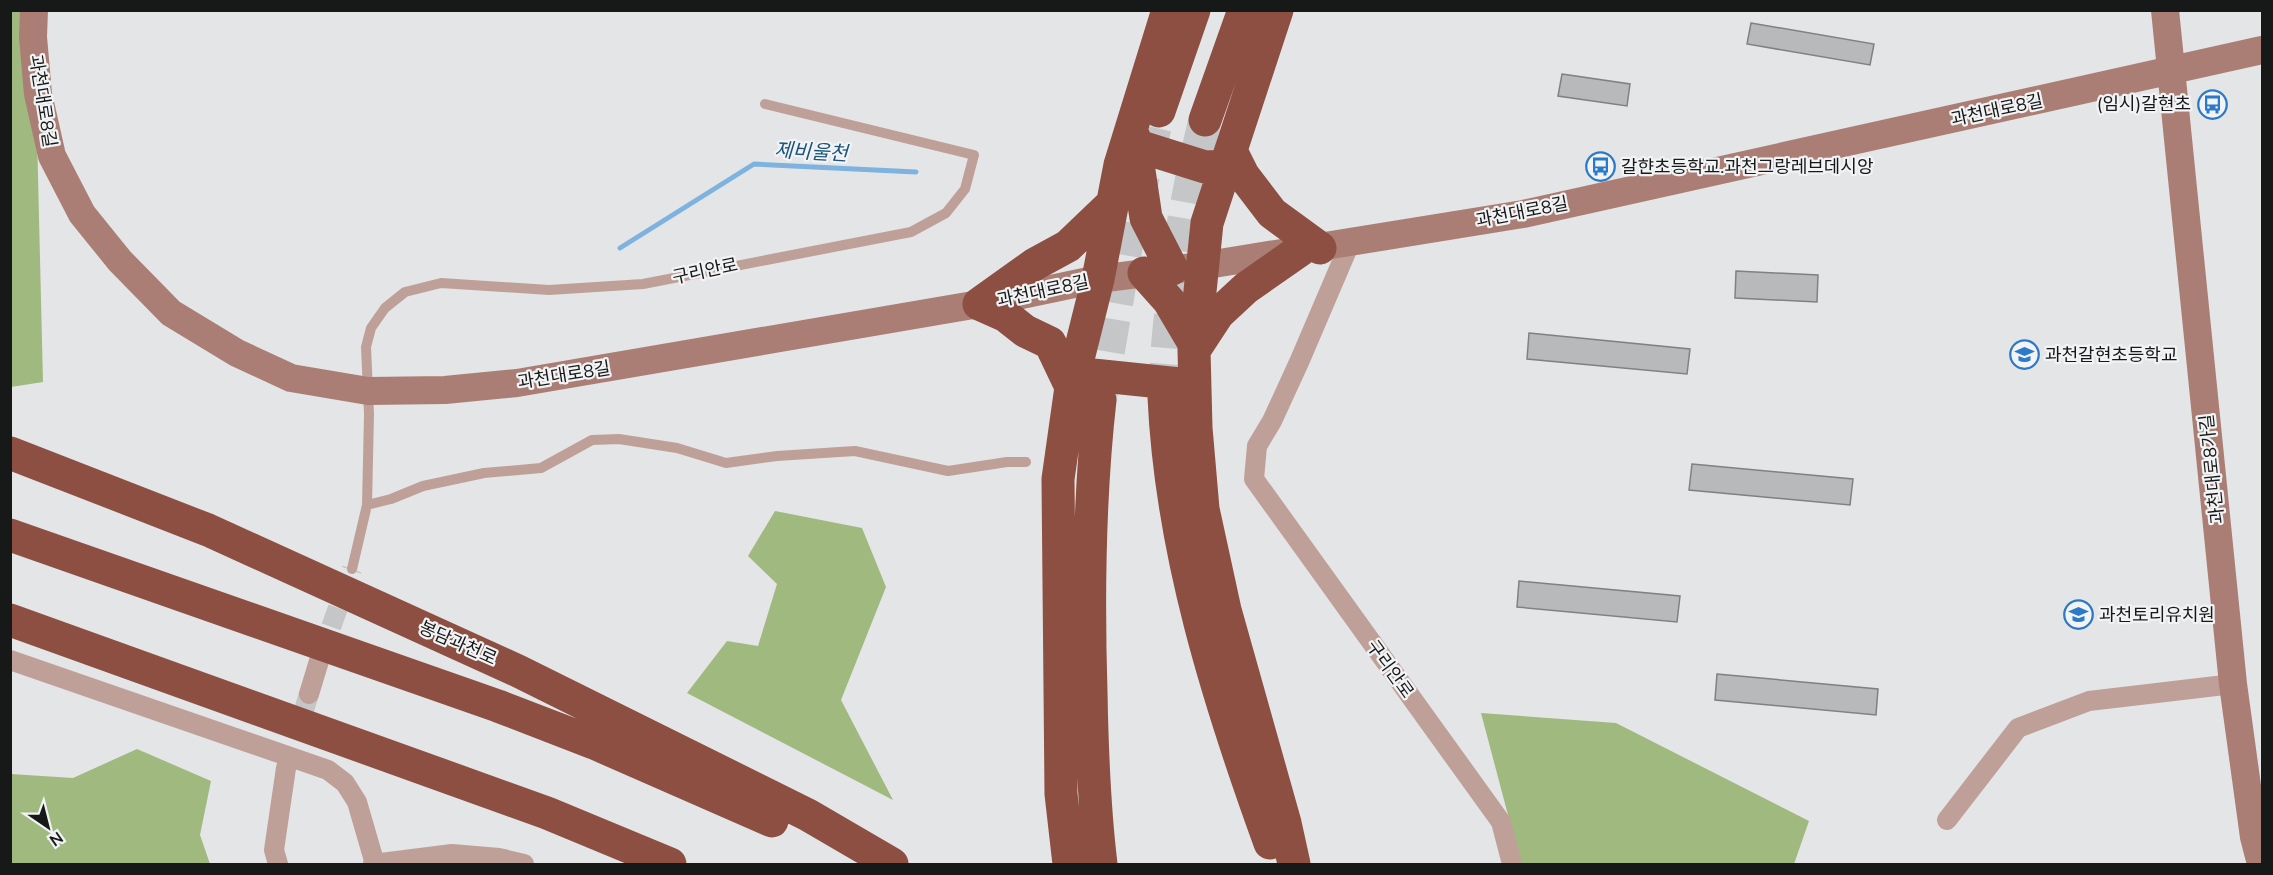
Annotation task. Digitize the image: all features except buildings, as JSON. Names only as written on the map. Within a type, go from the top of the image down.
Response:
[{"type":"highway","points":[[1168,10],[1142,126],[1146,218],[1172,269],[1201,299],[1194,348],[1180,395],[1225,610],[1285,823],[1294,864]]},
{"type":"highway","points":[[1069,864],[1061,794],[1058,479],[1072,384],[1098,279],[1120,165],[1142,126],[1194,10]]},
{"type":"highway","points":[[1205,120],[1244,10]]},
{"type":"highway","points":[[1194,348],[1169,300],[1172,269],[1207,224],[1277,10]]},
{"type":"highway","points":[[1142,126],[1205,167],[1228,158]]},
{"type":"highway","points":[[1194,348],[1218,314],[1246,288],[1323,247],[1272,213],[1228,158]]},
{"type":"highway","points":[[1072,384],[1050,343],[1025,331],[1005,316],[979,304],[1035,264],[1068,246],[1114,202]]},
{"type":"highway","points":[[1072,384],[1093,375],[1180,384],[1169,471],[1186,563],[1223,704],[1245,775],[1278,864]]},
{"type":"highway","points":[[1100,400],[1090,513],[1089,585],[1092,731],[1101,864]]},
{"type":"highway","name":"봉담과천로","points":[[10,453],[208,530],[518,671],[808,815],[892,864]]},
{"type":"highway","points":[[10,535],[509,710],[734,803],[866,864]]},
{"type":"highway","points":[[10,620],[547,813],[670,864]]},
{"type":"street","name":"과천대로8길","points":[[34,10],[33,37],[38,94],[52,156],[82,214],[120,261],[171,313],[237,353],[291,378],[368,391],[445,390],[517,383],[979,304],[1098,279],[1323,247],[1523,214],[2262,50]]},
{"type":"street","name":"과천대로8가길","points":[[2165,10],[2234,684],[2254,837],[2261,864]]},
{"type":"street","name":"구리안로","points":[[1323,247],[1300,360],[1272,421],[1257,446],[1254,480],[1501,822],[1512,864]]},
{"type":"street","points":[[10,660],[328,770],[345,783],[357,802],[374,864],[452,854],[499,858],[524,864]]},
{"type":"street","points":[[309,694],[319,661]]},
{"type":"street","points":[[1947,820],[2018,728],[2089,701],[2234,684]]},
{"type":"street","points":[[278,864],[274,850],[286,768]]},
{"type":"lane","name":"구리안로","points":[[352,569],[367,505],[366,347],[371,328],[385,308],[405,292],[441,283],[549,290],[643,284],[910,232],[946,213],[965,189],[974,155],[765,104]]},
{"type":"lane","points":[[367,505],[391,499],[423,486],[484,472],[541,468],[591,440],[619,438],[665,446],[726,463],[777,456],[855,451],[948,471],[1007,462],[1026,462]]},
{"type":"green space","points":[[11,11],[34,11],[43,382],[11,387]]},
{"type":"green space","points":[[775,511],[862,528],[886,587],[841,700],[893,800],[687,693],[727,641],[758,646],[777,584],[748,556]]},
{"type":"green space","points":[[1481,713],[1616,723],[1809,821],[1794,864],[1521,864]]},
{"type":"green space","points":[[137,749],[211,781],[200,835],[210,864],[11,864],[11,774],[73,778]]},
{"type":"waterway","name":"제비울천","points":[[620,248],[754,164],[916,172]]},
{"type":"tunnel","points":[[1100,400],[1126,248],[1159,111]]},
{"type":"tunnel","points":[[1164,397],[1169,327],[1178,258],[1205,120]]},
{"type":"tunnel","points":[[321,655],[352,569]]},
{"type":"tunnel","points":[[286,768],[309,694]]},
{"type":"place","name":"(임시)갈현초","points":[[2212,104]]},
{"type":"place","name":"갈햔초등학교.과천그랑레브데시앙","points":[[1600,167]]},
{"type":"place","name":"과천갈현초등학교","points":[[2024,355]]},
{"type":"place","name":"과천토리유치원","points":[[2078,615]]}]
